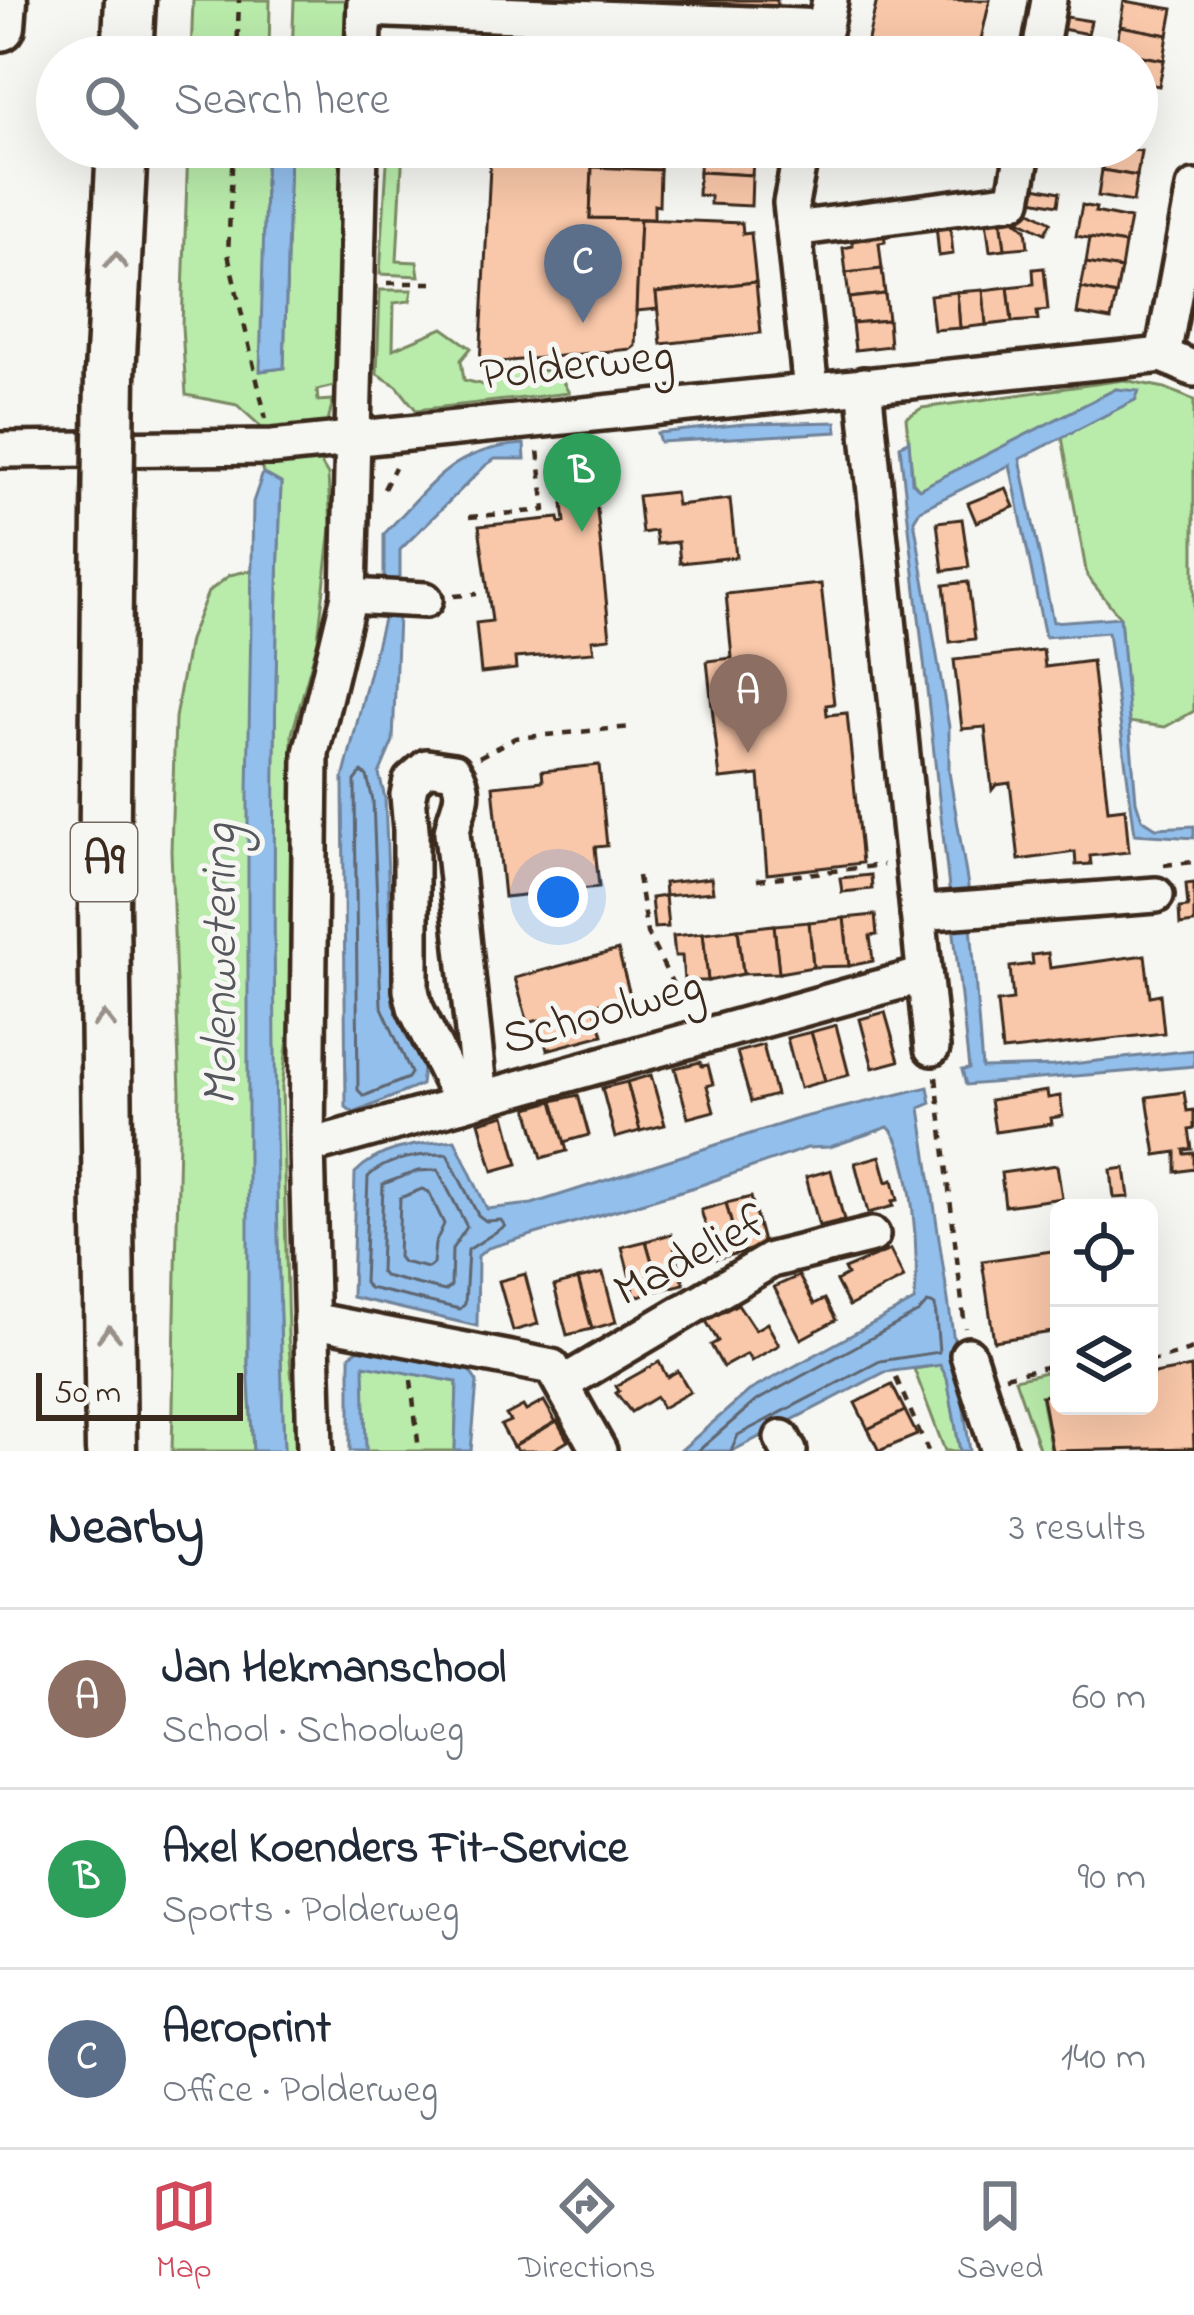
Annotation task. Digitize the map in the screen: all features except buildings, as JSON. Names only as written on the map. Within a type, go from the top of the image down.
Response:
[{"type":"highway","points":[[0,26],[2,0]]},
{"type":"highway","points":[[128,36],[130,0]]},
{"type":"highway","name":"A9","points":[[111,1451],[104,908],[110,376],[121,168]]},
{"type":"street","points":[[1043,36],[1049,0]]},
{"type":"street","points":[[364,36],[365,4],[825,28]]},
{"type":"street","points":[[315,1451],[307,1147],[311,753],[349,596],[359,168]]},
{"type":"street","points":[[798,168],[791,203],[811,392]]},
{"type":"street","points":[[794,229],[1014,200],[1020,168]]},
{"type":"street","points":[[1179,362],[1194,188]]},
{"type":"street","name":"Polderweg","points":[[0,449],[273,447],[864,385],[1179,362]]},
{"type":"street","points":[[864,385],[913,861],[929,911],[924,975],[932,1048]]},
{"type":"street","points":[[349,596],[425,600]]},
{"type":"street","points":[[427,767],[454,771],[463,784],[464,799],[452,833],[471,1101],[411,990],[408,796],[411,781],[427,767]]},
{"type":"street","points":[[929,911],[1156,895]]},
{"type":"street","name":"Schoolweg","points":[[307,1147],[924,975]]},
{"type":"street","name":"Madelief","points":[[562,1384],[772,1260],[872,1235]]},
{"type":"street","points":[[311,1320],[552,1367],[599,1451]]},
{"type":"street","points":[[972,1369],[999,1451]]},
{"type":"path","points":[[238,36],[239,0]]},
{"type":"path","points":[[232,168],[228,254],[273,447]]},
{"type":"path","points":[[355,284],[436,283]]},
{"type":"path","points":[[469,517],[545,510],[534,420]]},
{"type":"path","points":[[454,771],[515,739],[631,727]]},
{"type":"path","points":[[757,880],[913,861]]},
{"type":"path","points":[[638,876],[646,933],[700,1037]]},
{"type":"path","points":[[932,1048],[972,1369],[1050,1365]]},
{"type":"path","points":[[1158,1359],[1193,1349],[1194,1356]]},
{"type":"path","points":[[896,1378],[928,1451]]},
{"type":"path","points":[[411,1380],[418,1451]]},
{"type":"green space","points":[[193,0],[270,0],[269,36],[192,36]]},
{"type":"green space","points":[[294,0],[346,0],[345,36],[293,36]]},
{"type":"green space","points":[[187,168],[266,168],[261,371],[284,368],[289,168],[342,168],[334,386],[317,390],[318,401],[333,400],[328,422],[313,429],[267,432],[237,405],[186,395],[182,326]]},
{"type":"green space","points":[[387,168],[402,168],[397,261],[417,262],[419,276],[380,274]]},
{"type":"green space","points":[[380,290],[412,290],[410,301],[394,303],[393,349],[443,328],[471,348],[461,360],[464,380],[488,386],[506,369],[557,371],[569,393],[416,410],[397,386],[377,374]]},
{"type":"green space","points":[[1124,380],[1194,400],[1194,711],[1165,727],[1128,722],[1120,617],[1087,576],[1062,437],[1135,400],[1116,389],[919,489],[913,482],[906,418],[922,408]]},
{"type":"green space","points":[[300,457],[320,462],[328,475],[331,528],[318,640],[292,734],[291,1013],[282,1087],[288,1335],[298,1451],[284,1451],[274,967],[281,483],[263,473],[260,460]]},
{"type":"green space","points":[[252,570],[248,1363],[253,1451],[172,1451],[180,1092],[171,851],[175,718],[189,640],[208,592],[230,575]]},
{"type":"green space","points":[[363,1364],[457,1382],[455,1451],[366,1451]]},
{"type":"green space","points":[[941,1365],[960,1451],[945,1451],[914,1369]]},
{"type":"green space","points":[[1050,1371],[1050,1394],[1041,1396],[1051,1451],[1040,1451],[1015,1379]]},
{"type":"water","points":[[265,168],[289,168],[284,368],[260,371]]},
{"type":"water","points":[[1116,389],[1139,391],[1135,400],[1020,459],[1053,622],[1120,617],[1136,801],[1142,819],[1156,828],[1194,826],[1194,838],[1135,834],[1108,632],[1045,637],[1010,465],[920,510],[914,520],[949,727],[949,772],[968,886],[982,1068],[1054,1066],[1194,1050],[1194,1066],[966,1085],[962,1070],[969,1069],[900,446],[909,440],[912,482],[919,489]]},
{"type":"water","points":[[836,422],[837,432],[660,442],[657,433],[744,424]]},
{"type":"water","points":[[524,444],[525,459],[495,459],[486,465],[400,550],[400,585],[384,585],[384,534],[430,485],[478,453]]},
{"type":"water","points":[[263,473],[281,483],[274,967],[284,1451],[253,1451],[248,1363],[248,793],[253,502]]},
{"type":"water","points":[[384,615],[398,616],[393,741],[379,774],[385,798],[393,1004],[423,1069],[421,1085],[354,1113],[346,1107],[343,779]]},
{"type":"water","points":[[928,1087],[931,1103],[920,1108],[970,1451],[960,1451],[947,1378],[940,1365],[885,1372],[732,1451],[680,1451],[749,1391],[914,1301],[915,1237],[909,1182],[888,1127],[488,1248],[478,1256],[477,1326],[352,1297],[355,1173],[389,1152],[455,1140],[487,1209],[532,1204],[800,1118]]},
{"type":"water","points":[[361,1348],[469,1370],[477,1382],[471,1451],[455,1451],[457,1382],[364,1365],[366,1451],[350,1451],[350,1355]]},
{"type":"place","name":"Aeroprint","points":[[583,323]]},
{"type":"place","name":"Axel Koenders Fit-Service","points":[[582,532]]},
{"type":"place","name":"Jan Hekmanschool","points":[[748,753]]},
{"type":"water label","name":"Molenwetering","points":[[222,965]]}]
